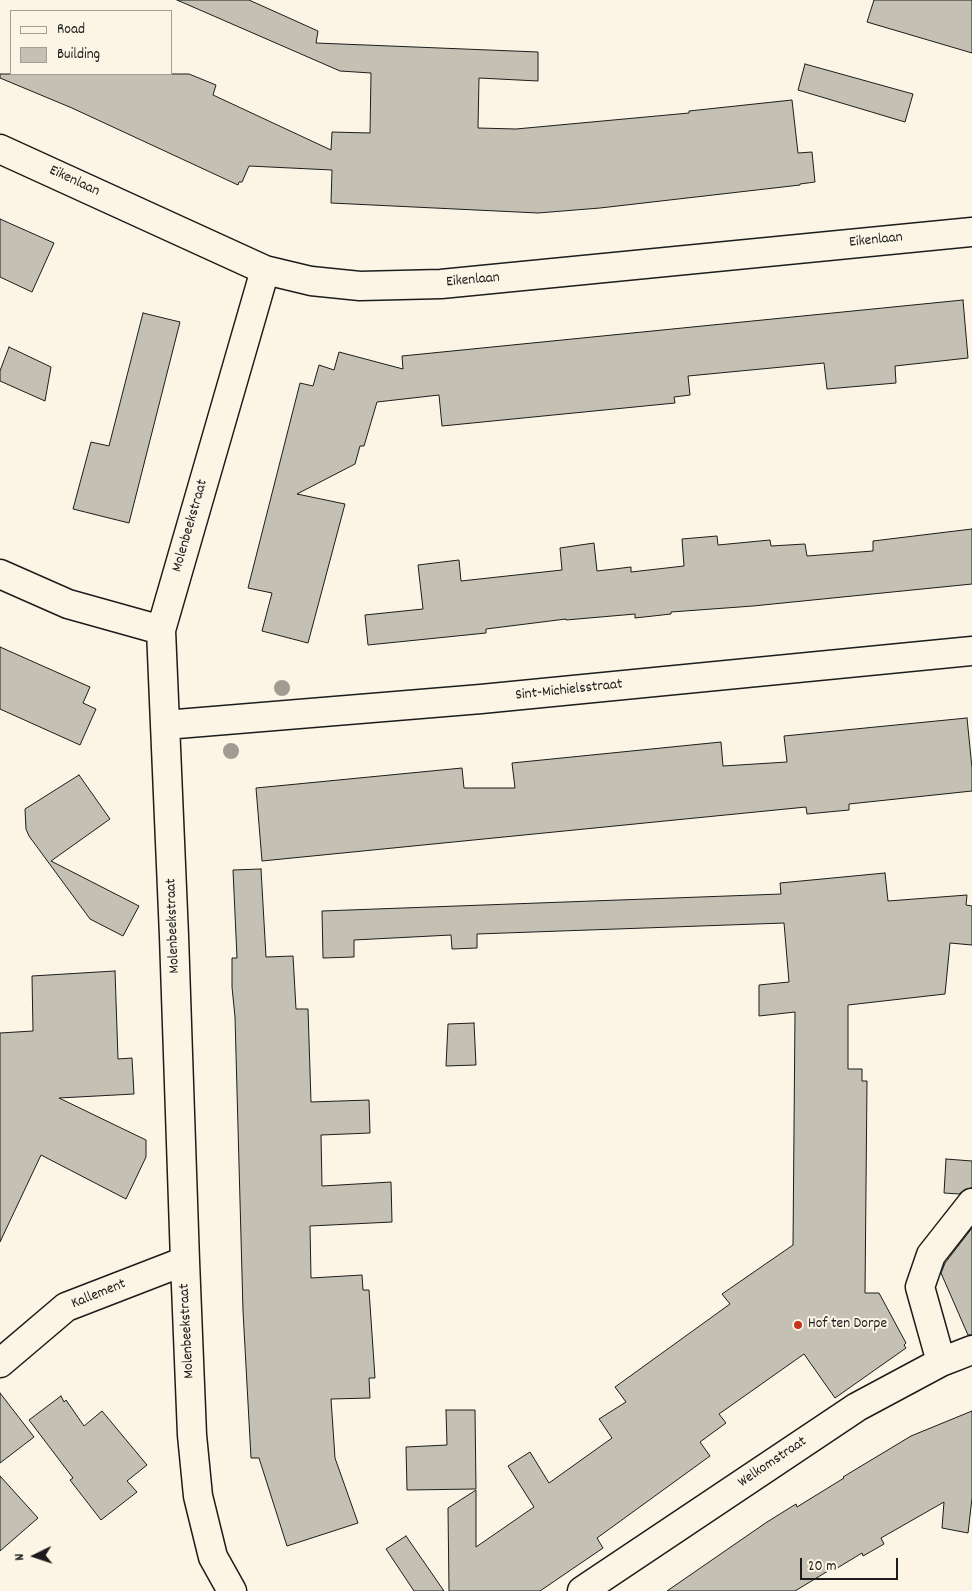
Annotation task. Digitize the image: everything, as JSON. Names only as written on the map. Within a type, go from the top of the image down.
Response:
[{"type":"street","name":"Eikenlaan","points":[[0,149],[265,270],[311,281],[360,286],[441,284],[972,232]]},
{"type":"street","name":"Molenbeekstraat","points":[[232,1591],[213,1557],[198,1496],[192,1435],[175,946],[161,630],[265,270]]},
{"type":"street","points":[[0,574],[68,604],[161,630]]},
{"type":"street","name":"Sint-Michielsstraat","points":[[165,725],[481,700],[972,651]]},
{"type":"street","points":[[941,1362],[920,1287],[931,1254],[972,1203]]},
{"type":"street","name":"Kallement","points":[[0,1363],[66,1308],[185,1260]]},
{"type":"street","name":"Welkomstraat","points":[[582,1591],[857,1407],[941,1362],[972,1350]]},
{"type":"building","points":[[177,0],[249,0],[318,31],[316,43],[538,52],[538,81],[479,78],[478,128],[516,129],[689,113],[689,111],[792,100],[798,153],[812,152],[815,182],[600,208],[538,213],[331,203],[332,170],[249,166],[242,182],[239,182],[238,185],[72,108],[0,78],[0,74],[189,74],[216,85],[213,95],[331,150],[332,132],[370,133],[371,73],[340,71]]},
{"type":"building","points":[[874,0],[972,0],[972,53],[867,22]]},
{"type":"building","points":[[805,64],[913,94],[905,122],[798,90]]},
{"type":"building","points":[[0,219],[54,243],[32,292],[0,277]]},
{"type":"building","points":[[963,300],[968,358],[895,366],[896,383],[827,389],[824,363],[688,376],[690,395],[674,397],[675,403],[442,426],[439,395],[377,402],[364,446],[360,446],[355,464],[297,494],[345,504],[308,643],[262,631],[272,593],[248,588],[300,383],[313,386],[319,365],[334,370],[339,352],[403,369],[402,356]]},
{"type":"building","points":[[143,313],[180,322],[129,523],[73,509],[91,442],[109,446]]},
{"type":"building","points":[[9,347],[51,367],[45,401],[0,381],[0,371]]},
{"type":"building","points":[[972,529],[972,584],[753,606],[671,612],[671,614],[635,618],[635,614],[566,619],[486,629],[486,633],[368,645],[365,615],[423,609],[418,565],[459,560],[461,581],[562,570],[560,548],[594,543],[597,571],[631,567],[631,572],[684,566],[682,539],[717,536],[718,545],[770,540],[771,546],[805,544],[807,556],[873,551],[873,541]]},
{"type":"building","points":[[0,647],[90,687],[83,703],[96,709],[80,745],[0,709]]},
{"type":"building","points":[[967,718],[972,768],[972,791],[849,804],[849,810],[807,814],[806,807],[262,861],[256,788],[462,768],[464,788],[515,788],[512,763],[721,742],[723,766],[787,762],[784,736]]},
{"type":"building","points":[[79,775],[110,819],[51,861],[139,906],[123,936],[90,919],[29,836],[26,829],[25,809]]},
{"type":"building","points":[[261,869],[266,957],[293,956],[296,1009],[308,1009],[311,1102],[369,1100],[370,1133],[321,1135],[322,1186],[391,1182],[392,1222],[310,1226],[311,1278],[362,1275],[363,1290],[369,1290],[375,1378],[369,1378],[370,1398],[331,1399],[335,1458],[358,1523],[287,1546],[259,1458],[251,1458],[243,1311],[235,1017],[232,987],[232,958],[237,958],[233,870]]},
{"type":"building","points":[[885,873],[888,901],[967,895],[966,905],[972,906],[972,945],[950,943],[945,994],[848,1005],[848,1069],[862,1069],[862,1081],[867,1081],[865,1293],[879,1293],[906,1343],[904,1345],[906,1348],[835,1398],[804,1354],[719,1414],[726,1423],[700,1442],[710,1456],[597,1538],[603,1548],[540,1591],[449,1591],[448,1508],[476,1490],[476,1547],[534,1507],[508,1466],[530,1452],[549,1483],[612,1438],[599,1419],[626,1402],[615,1387],[730,1304],[722,1294],[793,1245],[795,1012],[759,1016],[759,985],[789,982],[784,923],[477,934],[477,948],[452,949],[451,935],[354,940],[354,957],[323,958],[322,911],[781,894],[780,883]]},
{"type":"building","points":[[115,971],[118,1059],[132,1058],[134,1094],[59,1098],[146,1140],[146,1157],[126,1199],[41,1155],[0,1242],[0,1033],[33,1031],[32,976]]},
{"type":"building","points":[[474,1023],[476,1065],[446,1066],[448,1024]]},
{"type":"building","points":[[946,1159],[972,1161],[972,1188],[966,1189],[959,1194],[944,1193]]},
{"type":"building","points":[[972,1228],[972,1335],[968,1335],[941,1273],[945,1263]]},
{"type":"building","points":[[0,1393],[34,1437],[0,1463]]},
{"type":"building","points":[[61,1396],[64,1402],[66,1400],[84,1426],[102,1411],[147,1465],[127,1481],[137,1492],[101,1520],[70,1480],[73,1478],[29,1420]]},
{"type":"building","points":[[446,1410],[475,1410],[476,1489],[407,1490],[406,1447],[447,1445]]},
{"type":"building","points":[[972,1411],[972,1498],[968,1533],[942,1528],[944,1502],[881,1538],[884,1544],[863,1556],[862,1553],[834,1570],[833,1568],[795,1591],[667,1591],[767,1522],[796,1504],[797,1507],[911,1436]]},
{"type":"building","points":[[0,1476],[38,1518],[0,1551]]},
{"type":"building","points":[[406,1536],[444,1591],[414,1591],[386,1549]]},
{"type":"place","name":"Hof ten Dorpe","points":[[798,1325]]}]
